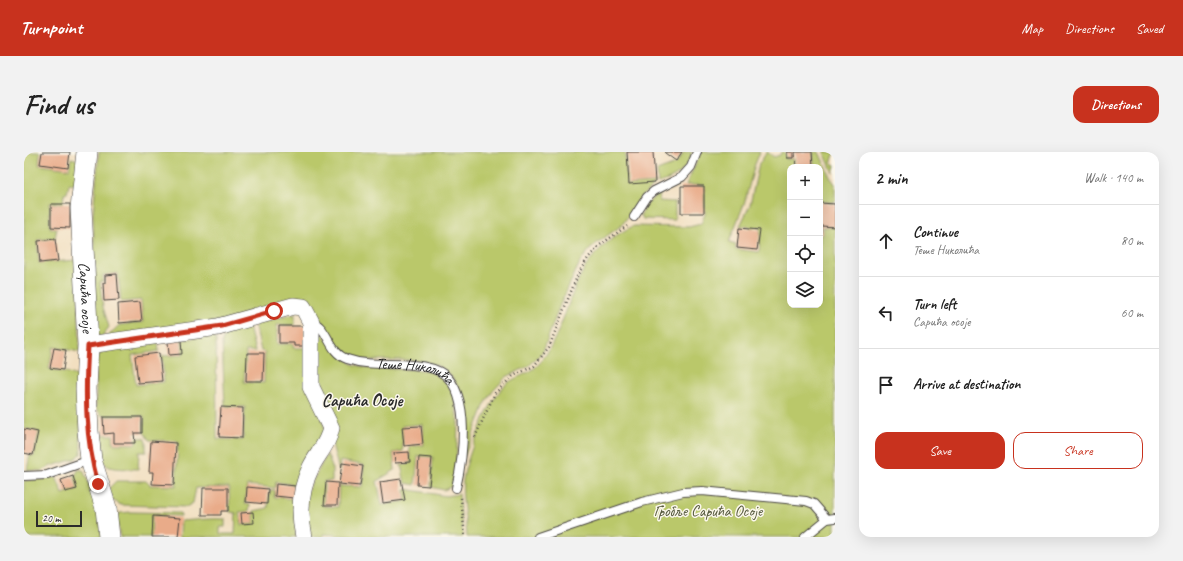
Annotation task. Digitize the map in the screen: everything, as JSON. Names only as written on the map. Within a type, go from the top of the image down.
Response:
[{"type":"street","name":"Сарића осоје","points":[[87,152],[81,208],[88,346],[86,389],[91,460],[106,508],[109,537]]},
{"type":"street","name":"Теше Николића","points":[[88,346],[222,326],[293,306],[303,307],[311,322]]},
{"type":"street","points":[[304,537],[301,524],[301,499],[310,467],[324,446],[331,428],[311,387],[311,322]]},
{"type":"lane","points":[[634,217],[647,197],[654,191],[682,177],[691,167],[697,152]]},
{"type":"lane","name":"Теше Николића","points":[[311,322],[322,328],[330,344],[346,359],[374,365],[421,366],[437,371],[448,378],[456,389],[462,415],[459,491]]},
{"type":"lane","points":[[24,476],[47,475],[91,460]]},
{"type":"lane","points":[[538,537],[642,502],[689,491],[702,490],[806,501],[814,504],[831,518],[805,537]]},
{"type":"path","points":[[474,439],[495,393],[513,376],[534,366],[549,347],[578,274],[588,258],[600,245],[629,225],[634,217]]},
{"type":"path","points":[[459,491],[465,537]]},
{"type":"green space","points":[[24,152],[40,152],[39,165],[69,169],[71,158],[79,160],[76,185],[69,184],[67,193],[64,194],[63,203],[50,203],[50,228],[57,228],[55,238],[37,240],[39,263],[77,260],[80,352],[53,347],[49,369],[67,372],[79,377],[81,454],[75,459],[51,466],[42,471],[27,470],[30,455],[34,456],[39,432],[24,428]]},
{"type":"green space","points":[[99,152],[625,152],[627,185],[656,183],[641,197],[622,225],[593,246],[581,260],[560,305],[543,351],[529,366],[506,377],[493,391],[485,404],[464,457],[462,400],[458,387],[451,376],[441,367],[426,362],[407,360],[365,360],[347,356],[336,347],[315,312],[310,307],[105,339],[119,325],[143,322],[141,300],[121,302],[118,273],[103,275],[103,281],[100,282],[103,307],[109,327],[100,339],[95,329],[93,214]]},
{"type":"green space","points":[[684,152],[692,152],[684,169],[670,179],[658,183],[657,171],[676,164]]},
{"type":"green space","name":"Гробље Сарића Осоје","points":[[701,152],[760,152],[755,164],[744,204],[729,242],[736,244],[735,249],[759,252],[761,228],[740,226],[750,205],[759,164],[767,152],[774,157],[780,155],[781,152],[785,152],[786,159],[794,159],[794,164],[787,164],[787,308],[823,308],[823,227],[835,227],[835,537],[467,537],[463,494],[465,470],[479,430],[498,393],[508,383],[537,366],[543,359],[558,331],[581,275],[599,250],[613,238],[634,226],[689,227],[701,224],[705,214],[704,185],[686,185]]},
{"type":"green space","points":[[813,152],[819,152],[830,177],[835,184],[835,202],[823,202],[823,164],[814,164]]},
{"type":"green space","points":[[824,152],[835,152],[831,163],[835,165],[833,173]]},
{"type":"green space","points":[[660,193],[659,201],[675,202],[675,220],[643,219],[641,215],[644,208]]},
{"type":"green space","points":[[295,314],[295,325],[277,325],[277,344],[293,344],[293,348],[306,348],[325,430],[297,485],[276,482],[275,488],[247,485],[245,504],[250,505],[249,511],[239,512],[241,525],[254,524],[254,511],[268,508],[270,490],[275,490],[274,497],[294,499],[296,537],[180,537],[181,521],[208,519],[225,519],[225,527],[220,527],[220,534],[235,534],[236,513],[230,512],[229,487],[196,488],[193,503],[186,507],[121,505],[112,500],[109,488],[116,481],[146,481],[150,485],[176,486],[178,441],[149,440],[144,432],[144,416],[102,416],[96,408],[96,359],[103,350],[158,342],[159,351],[132,355],[136,385],[164,382],[162,356],[183,355],[182,340],[213,335],[216,340],[217,439],[243,440],[245,407],[225,406],[222,342],[226,331],[249,327],[255,351],[246,351],[244,382],[264,383],[265,352],[261,351],[255,324]]},
{"type":"green space","points":[[315,327],[352,364],[368,368],[424,370],[436,374],[447,383],[454,396],[458,423],[456,466],[452,486],[444,490],[431,487],[433,457],[418,456],[415,485],[405,483],[401,465],[411,463],[409,447],[424,445],[422,424],[402,426],[403,451],[393,453],[395,470],[377,481],[382,505],[406,501],[405,489],[446,496],[459,494],[463,537],[360,537],[323,534],[323,537],[307,537],[306,493],[327,454],[332,467],[332,481],[324,481],[323,506],[338,507],[339,486],[362,487],[364,465],[340,461],[339,471],[320,396]]},
{"type":"green space","points":[[98,435],[113,435],[113,444],[136,444],[136,438],[144,438],[146,442],[146,452],[139,452],[138,469],[118,468],[106,465],[101,455]]},
{"type":"green space","points":[[78,470],[83,470],[96,500],[102,537],[24,537],[24,481],[56,477],[63,494],[78,489],[75,476]]},
{"type":"green space","points":[[120,513],[180,513],[181,516],[152,515],[151,537],[120,537],[116,517]]},
{"type":"building","points":[[42,152],[70,152],[68,168],[40,164]]},
{"type":"building","points":[[627,152],[653,152],[655,182],[629,184]]},
{"type":"building","points":[[682,152],[676,161],[665,153]]},
{"type":"building","points":[[787,152],[793,152],[793,158],[787,158]]},
{"type":"building","points":[[795,152],[812,152],[813,164],[796,164]]},
{"type":"building","points":[[681,186],[704,186],[704,213],[681,213]]},
{"type":"building","points":[[823,203],[835,204],[835,227],[823,226]]},
{"type":"building","points":[[51,204],[70,204],[70,228],[51,227]]},
{"type":"building","points":[[739,228],[760,230],[757,250],[737,248]]},
{"type":"building","points":[[55,239],[58,261],[40,263],[38,241]]},
{"type":"building","points":[[117,274],[119,300],[104,301],[103,283],[105,283],[105,275]]},
{"type":"building","points":[[140,302],[142,321],[119,323],[118,304]]},
{"type":"building","points":[[279,326],[305,326],[305,346],[294,346],[294,343],[279,343]]},
{"type":"building","points":[[181,340],[182,354],[169,355],[168,341]]},
{"type":"building","points":[[54,348],[66,350],[63,370],[50,368]]},
{"type":"building","points":[[159,353],[162,381],[138,383],[135,356]]},
{"type":"building","points":[[247,353],[264,353],[263,381],[246,381]]},
{"type":"building","points":[[221,407],[243,408],[242,438],[219,437]]},
{"type":"building","points":[[103,417],[142,417],[142,433],[134,433],[135,443],[114,443],[114,433],[104,434]]},
{"type":"building","points":[[421,426],[423,444],[404,446],[402,427]]},
{"type":"building","points":[[24,429],[38,432],[33,455],[24,453]]},
{"type":"building","points":[[151,441],[176,443],[174,485],[152,484],[153,472],[149,472]]},
{"type":"building","points":[[409,452],[410,462],[395,463],[394,453]]},
{"type":"building","points":[[419,457],[432,458],[429,486],[417,485]]},
{"type":"building","points":[[342,463],[363,466],[360,486],[339,484]]},
{"type":"building","points":[[73,476],[77,489],[65,492],[61,480]]},
{"type":"building","points":[[401,479],[405,500],[383,503],[380,482]]},
{"type":"building","points":[[326,482],[338,483],[337,505],[324,505]]},
{"type":"building","points":[[276,484],[296,486],[294,498],[275,496]]},
{"type":"building","points":[[247,487],[268,489],[267,504],[246,502]]},
{"type":"building","points":[[203,488],[228,488],[228,511],[221,511],[221,515],[202,515]]},
{"type":"building","points":[[253,512],[254,523],[242,524],[241,513]]},
{"type":"building","points":[[153,516],[180,518],[178,537],[152,537]]},
{"type":"district","name":"Сарића Осоје","points":[[362,400]]},
{"type":"route","points":[[98,484],[91,460],[88,431],[86,389],[88,346],[222,326],[274,311]]}]
